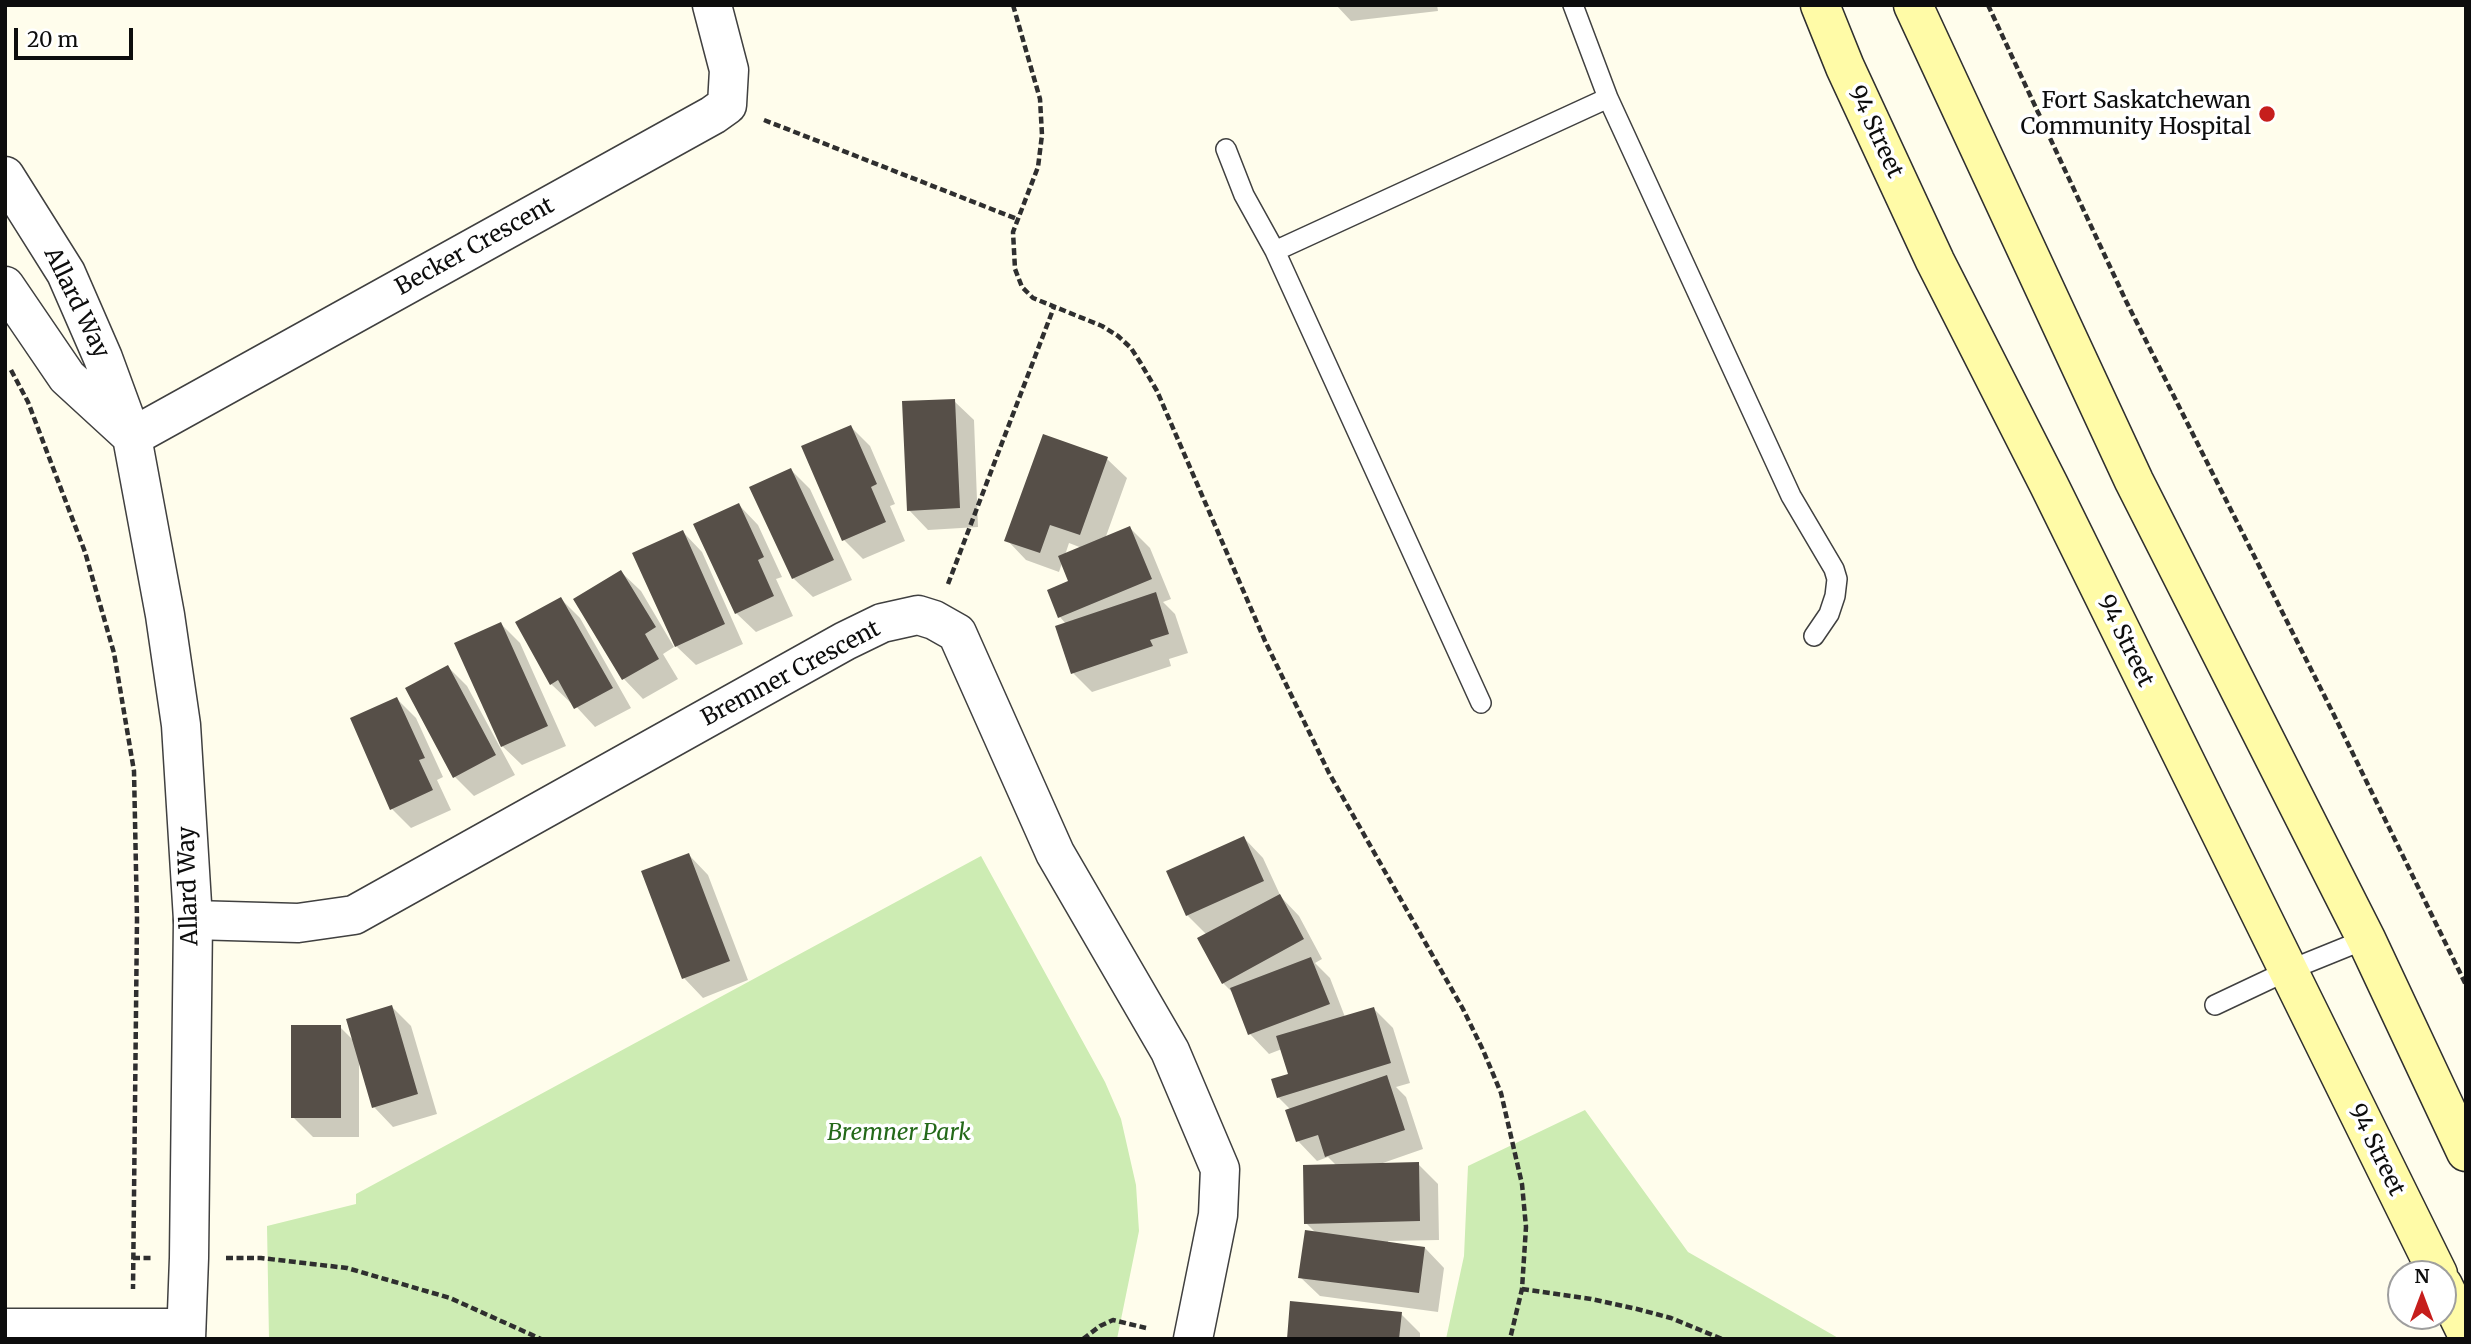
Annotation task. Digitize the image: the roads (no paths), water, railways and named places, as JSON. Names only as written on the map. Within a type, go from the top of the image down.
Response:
[{"type":"main road","name":"94 Street","points":[[1820,5],[1845,67],[1935,261],[2049,485],[2431,1260]]},
{"type":"main road","points":[[1913,5],[2134,481],[2366,939],[2466,1152]]},
{"type":"main road","points":[[2457,1314],[2466,1332]]},
{"type":"street","name":"Becker Crescent","points":[[132,437],[727,105],[729,70],[712,5]]},
{"type":"street","name":"Allard Way","points":[[5,176],[66,273],[103,358],[132,437],[165,615],[181,725],[193,920],[186,1334]]},
{"type":"street","name":"Allard Way","points":[[5,286],[67,377],[132,437]]},
{"type":"street","name":"Bremner Crescent","points":[[193,920],[298,923],[354,915],[845,641],[882,623],[918,615],[934,620],[957,633],[1055,853],[1170,1051],[1220,1170],[1219,1215],[1193,1339]]},
{"type":"street","points":[[5,1328],[186,1334]]},
{"type":"lane","points":[[1573,5],[1608,98],[1791,496],[1834,569],[1837,579],[1835,596],[1829,614],[1814,636]]},
{"type":"lane","points":[[1275,251],[1608,98]]},
{"type":"lane","points":[[1226,149],[1244,195],[1275,251],[1481,704]]},
{"type":"lane","points":[[2215,1005],[2287,971],[2366,939]]},
{"type":"place","name":"Fort Saskatchewan Community Hospital","points":[[2267,114]]},
{"type":"park label","name":"Bremner Park","points":[[899,1133]]}]
